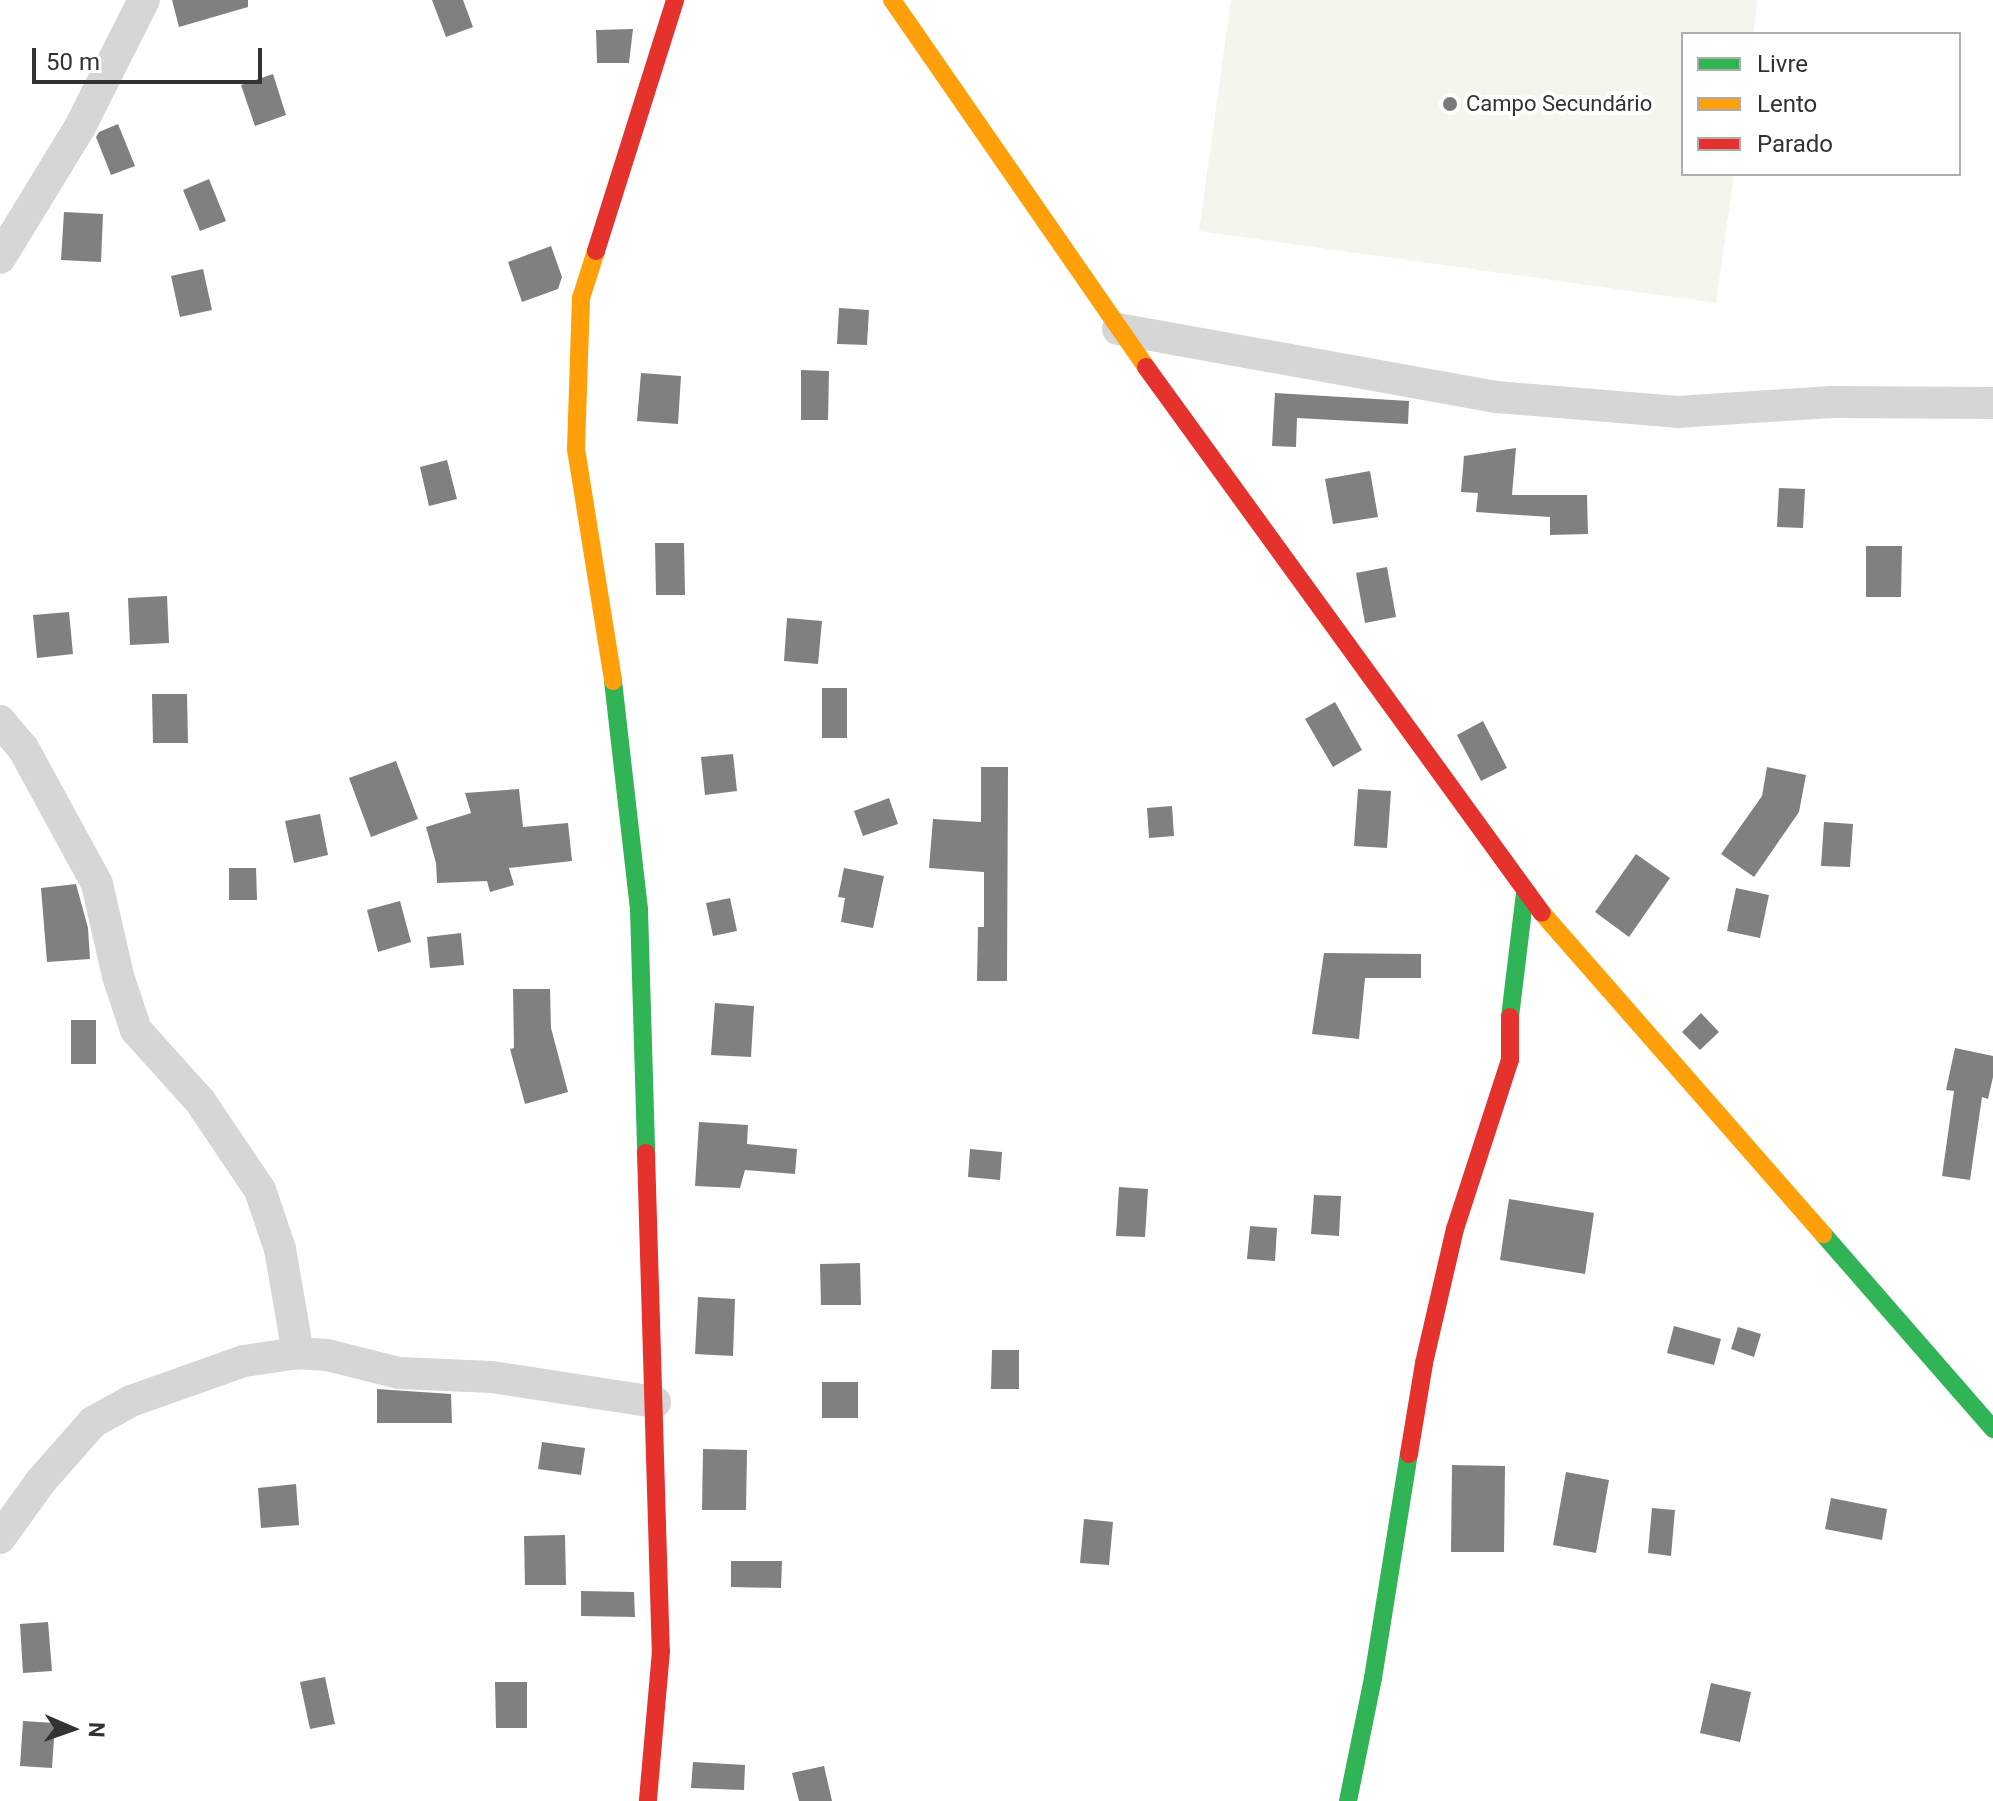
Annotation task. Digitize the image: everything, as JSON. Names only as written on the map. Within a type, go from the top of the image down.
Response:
[{"type":"street","points":[[0,258],[80,127],[144,0]]},
{"type":"street","points":[[648,1801],[661,1651],[639,910],[619,718],[598,602],[576,435],[581,298],[675,0]]},
{"type":"street","points":[[892,0],[1118,329],[1525,893],[1993,1429]]},
{"type":"street","points":[[1118,329],[1496,397],[1677,412],[1832,402],[1993,403]]},
{"type":"street","points":[[0,721],[23,748],[97,884],[118,976],[136,1030],[200,1101],[260,1190],[280,1249],[298,1353]]},
{"type":"street","points":[[1348,1801],[1373,1678],[1424,1363],[1455,1229],[1510,1060],[1510,1002],[1525,893]]},
{"type":"street","points":[[0,1538],[41,1481],[93,1422],[131,1401],[244,1361],[298,1353],[327,1355],[399,1373],[492,1377],[655,1402]]},
{"type":"shaded area","name":"Campo Secundário","points":[[1231,0],[1758,0],[1753,32],[1681,32],[1681,176],[1734,176],[1716,303],[1199,231]]},
{"type":"building","points":[[172,0],[248,0],[248,7],[179,27]]},
{"type":"building","points":[[432,0],[463,0],[473,27],[446,37]]},
{"type":"building","points":[[633,29],[629,63],[597,63],[596,30]]},
{"type":"building","points":[[273,74],[286,115],[255,126],[241,85]]},
{"type":"building","points":[[118,124],[135,166],[111,175],[96,137],[99,132]]},
{"type":"building","points":[[209,179],[226,221],[200,231],[183,190]]},
{"type":"building","points":[[64,212],[103,214],[101,262],[61,260]]},
{"type":"building","points":[[551,246],[562,277],[558,289],[522,302],[508,262]]},
{"type":"building","points":[[203,269],[212,310],[180,317],[171,276]]},
{"type":"building","points":[[839,308],[869,310],[867,345],[837,344]]},
{"type":"building","points":[[801,370],[829,371],[828,420],[801,420]]},
{"type":"building","points":[[641,373],[681,376],[678,424],[637,421]]},
{"type":"building","points":[[1275,393],[1409,401],[1408,424],[1297,418],[1296,447],[1272,446]]},
{"type":"building","points":[[1516,448],[1512,495],[1587,495],[1588,534],[1550,535],[1550,517],[1476,512],[1478,493],[1461,492],[1464,456]]},
{"type":"building","points":[[447,460],[457,499],[429,506],[420,467]]},
{"type":"building","points":[[1370,471],[1378,517],[1333,524],[1325,479]]},
{"type":"building","points":[[1779,488],[1805,489],[1803,528],[1777,527]]},
{"type":"building","points":[[655,543],[684,543],[685,595],[656,595]]},
{"type":"building","points":[[1866,546],[1902,546],[1901,597],[1866,597]]},
{"type":"building","points":[[1387,567],[1396,617],[1365,623],[1356,573]]},
{"type":"building","points":[[167,596],[169,643],[130,645],[128,598]]},
{"type":"building","points":[[69,612],[73,654],[37,658],[33,615]]},
{"type":"building","points":[[787,618],[822,621],[818,664],[784,661]]},
{"type":"building","points":[[822,688],[847,688],[847,738],[822,738]]},
{"type":"building","points":[[152,694],[187,694],[188,743],[153,743]]},
{"type":"building","points":[[1335,702],[1362,750],[1333,767],[1305,719]]},
{"type":"building","points":[[1483,721],[1507,768],[1481,781],[1457,735]]},
{"type":"building","points":[[733,754],[737,791],[705,795],[701,757]]},
{"type":"building","points":[[396,761],[418,819],[371,837],[349,778]]},
{"type":"building","points":[[981,767],[1008,767],[1007,981],[977,981],[978,927],[984,927],[984,872],[929,868],[933,819],[981,822]]},
{"type":"building","points":[[1767,767],[1806,775],[1799,812],[1754,877],[1721,854],[1762,796]]},
{"type":"building","points":[[519,789],[523,827],[568,823],[572,861],[509,868],[514,885],[490,892],[487,881],[437,883],[436,863],[426,827],[471,813],[465,793]]},
{"type":"building","points":[[1358,789],[1391,791],[1387,848],[1354,846]]},
{"type":"building","points":[[889,798],[898,824],[863,836],[854,811]]},
{"type":"building","points":[[1172,806],[1174,836],[1149,838],[1147,808]]},
{"type":"building","points":[[320,814],[328,855],[294,863],[285,821]]},
{"type":"building","points":[[1824,822],[1853,824],[1850,867],[1821,866]]},
{"type":"building","points":[[1636,854],[1670,878],[1629,937],[1595,912]]},
{"type":"building","points":[[229,868],[256,868],[257,900],[229,900]]},
{"type":"building","points":[[844,868],[884,876],[873,928],[841,922],[845,898],[838,897]]},
{"type":"building","points":[[76,884],[88,928],[90,959],[47,962],[41,888]]},
{"type":"building","points":[[1736,888],[1769,895],[1760,938],[1727,931]]},
{"type":"building","points":[[730,898],[737,931],[713,936],[706,903]]},
{"type":"building","points":[[400,901],[411,942],[378,952],[367,910]]},
{"type":"building","points":[[461,933],[464,965],[430,968],[427,937]]},
{"type":"building","points":[[1324,953],[1421,954],[1421,978],[1365,978],[1359,1039],[1312,1034]]},
{"type":"building","points":[[513,989],[550,989],[551,1028],[568,1092],[525,1104],[510,1049],[514,1048]]},
{"type":"building","points":[[715,1003],[754,1006],[751,1057],[711,1055]]},
{"type":"building","points":[[1701,1013],[1719,1032],[1700,1050],[1682,1032]]},
{"type":"building","points":[[71,1020],[96,1020],[96,1064],[71,1064]]},
{"type":"building","points":[[1955,1048],[1993,1056],[1993,1077],[1988,1099],[1982,1097],[1970,1180],[1942,1176],[1954,1091],[1946,1090]]},
{"type":"building","points":[[699,1122],[748,1125],[747,1144],[797,1149],[795,1174],[745,1170],[740,1188],[695,1186]]},
{"type":"building","points":[[970,1149],[1002,1152],[1000,1180],[968,1177]]},
{"type":"building","points":[[1119,1187],[1148,1189],[1145,1237],[1116,1236]]},
{"type":"building","points":[[1314,1195],[1341,1196],[1339,1236],[1311,1234]]},
{"type":"building","points":[[1509,1199],[1594,1213],[1585,1274],[1500,1260]]},
{"type":"building","points":[[1250,1226],[1277,1228],[1275,1261],[1247,1259]]},
{"type":"building","points":[[860,1263],[861,1305],[821,1305],[820,1264]]},
{"type":"building","points":[[698,1297],[735,1299],[733,1356],[695,1354]]},
{"type":"building","points":[[1674,1326],[1721,1339],[1714,1365],[1667,1353]]},
{"type":"building","points":[[1738,1327],[1761,1334],[1754,1357],[1731,1349]]},
{"type":"building","points":[[992,1350],[1019,1350],[1019,1389],[991,1389]]},
{"type":"building","points":[[822,1382],[858,1382],[858,1418],[822,1418]]},
{"type":"building","points":[[377,1389],[451,1394],[452,1423],[377,1423]]},
{"type":"building","points":[[542,1442],[585,1448],[581,1475],[538,1469]]},
{"type":"building","points":[[703,1449],[747,1450],[746,1510],[702,1510]]},
{"type":"building","points":[[1452,1465],[1505,1466],[1504,1552],[1451,1552]]},
{"type":"building","points":[[1566,1472],[1609,1480],[1596,1553],[1553,1545]]},
{"type":"building","points":[[296,1484],[299,1525],[261,1528],[258,1488]]},
{"type":"building","points":[[1831,1498],[1887,1509],[1882,1540],[1825,1529]]},
{"type":"building","points":[[1652,1508],[1675,1510],[1671,1556],[1648,1553]]},
{"type":"building","points":[[1084,1519],[1113,1522],[1109,1565],[1080,1563]]},
{"type":"building","points":[[565,1535],[566,1585],[525,1585],[524,1536]]},
{"type":"building","points":[[731,1561],[782,1561],[781,1588],[731,1587]]},
{"type":"building","points":[[581,1591],[634,1592],[635,1617],[581,1616]]},
{"type":"building","points":[[48,1622],[52,1671],[23,1673],[20,1624]]},
{"type":"building","points":[[325,1677],[335,1724],[310,1729],[300,1682]]},
{"type":"building","points":[[495,1682],[527,1682],[527,1728],[496,1728]]},
{"type":"building","points":[[1711,1683],[1751,1692],[1740,1742],[1700,1733]]},
{"type":"building","points":[[23,1721],[55,1723],[52,1768],[20,1766]]},
{"type":"building","points":[[693,1762],[745,1765],[744,1790],[691,1788]]},
{"type":"building","points":[[824,1766],[832,1801],[799,1801],[792,1773]]},
{"type":"traffic: fast","points":[[613,681],[639,910],[646,1153]]},
{"type":"traffic: fast","points":[[1510,1017],[1525,893]]},
{"type":"traffic: fast","points":[[1823,1234],[1993,1429]]},
{"type":"traffic: fast","points":[[1348,1801],[1373,1678],[1409,1454]]},
{"type":"traffic: slow","points":[[892,0],[1146,367]]},
{"type":"traffic: slow","points":[[596,251],[581,298],[576,449],[613,681]]},
{"type":"traffic: slow","points":[[1542,913],[1823,1234]]},
{"type":"traffic: jam","points":[[596,251],[675,0]]},
{"type":"traffic: jam","points":[[1146,367],[1542,913]]},
{"type":"traffic: jam","points":[[1409,1454],[1424,1363],[1455,1229],[1510,1060],[1510,1017]]},
{"type":"traffic: jam","points":[[646,1153],[661,1651],[648,1801]]},
{"type":"place","name":"Campo Secundário","points":[[1450,104]]}]
